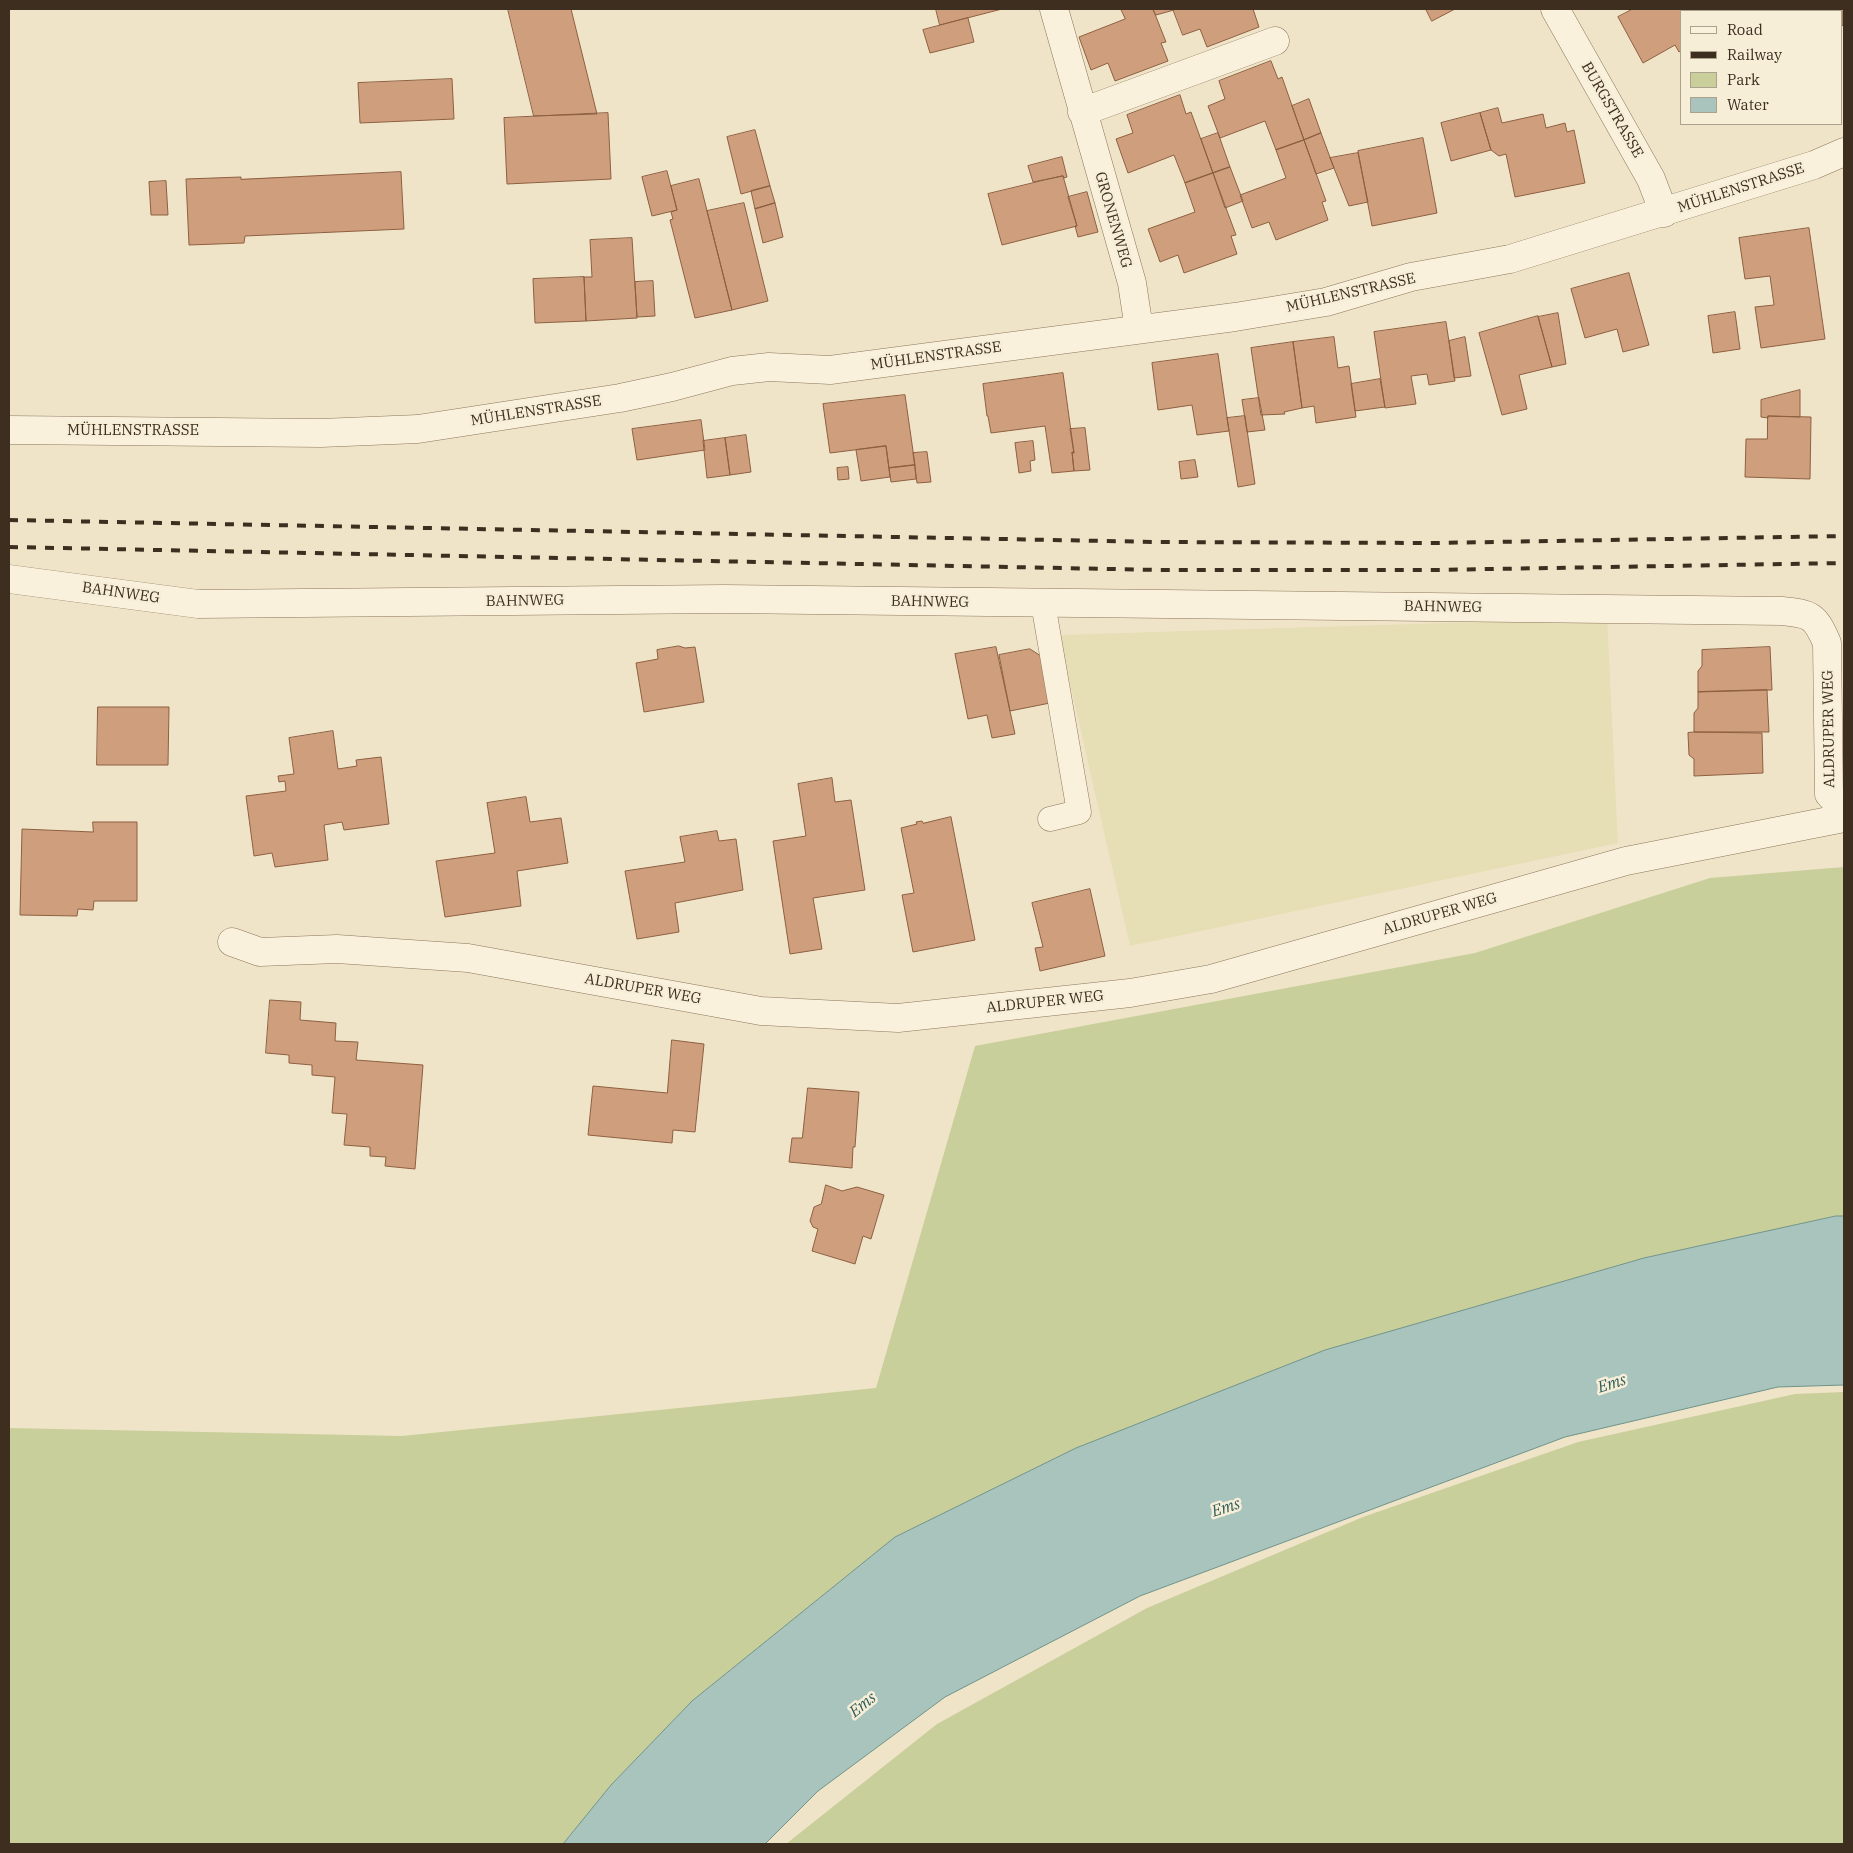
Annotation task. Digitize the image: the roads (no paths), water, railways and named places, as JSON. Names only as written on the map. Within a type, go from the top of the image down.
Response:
[{"type":"street","name":"GRONENWEG","points":[[1054,9],[1132,283],[1139,328]]},
{"type":"street","name":"BURGSTRASSE","points":[[1555,9],[1651,179],[1664,213]]},
{"type":"street","points":[[1082,112],[1275,41]]},
{"type":"street","name":"MÜHLENSTRASSE","points":[[9,430],[322,433],[418,429],[620,398],[732,371],[769,367],[830,370],[1139,328],[1235,317],[1326,302],[1412,278],[1510,259],[1664,213],[1814,165],[1844,152]]},
{"type":"street","name":"BAHNWEG","points":[[9,579],[198,604],[724,599],[1782,611],[1804,613],[1818,623],[1827,642]]},
{"type":"street","name":"ALDRUPER WEG","points":[[1827,642],[1829,794],[1844,811]]},
{"type":"street","name":"ALDRUPER WEG","points":[[232,942],[260,952],[337,949],[468,958],[761,1011],[898,1018],[1130,993],[1211,979],[1626,861],[1844,818]]},
{"type":"lane","points":[[1043,603],[1078,812],[1050,819]]},
{"type":"water","name":"Ems","points":[[1836,1216],[1844,1216],[1844,1385],[1778,1387],[1565,1437],[1140,1596],[945,1697],[818,1791],[765,1844],[563,1844],[611,1785],[692,1701],[895,1537],[1076,1448],[1325,1350],[1644,1258]]},
{"type":"railway","points":[[9,520],[1158,542],[1434,543],[1844,536]]},
{"type":"railway","points":[[9,547],[1160,570],[1433,570],[1844,563]]}]
